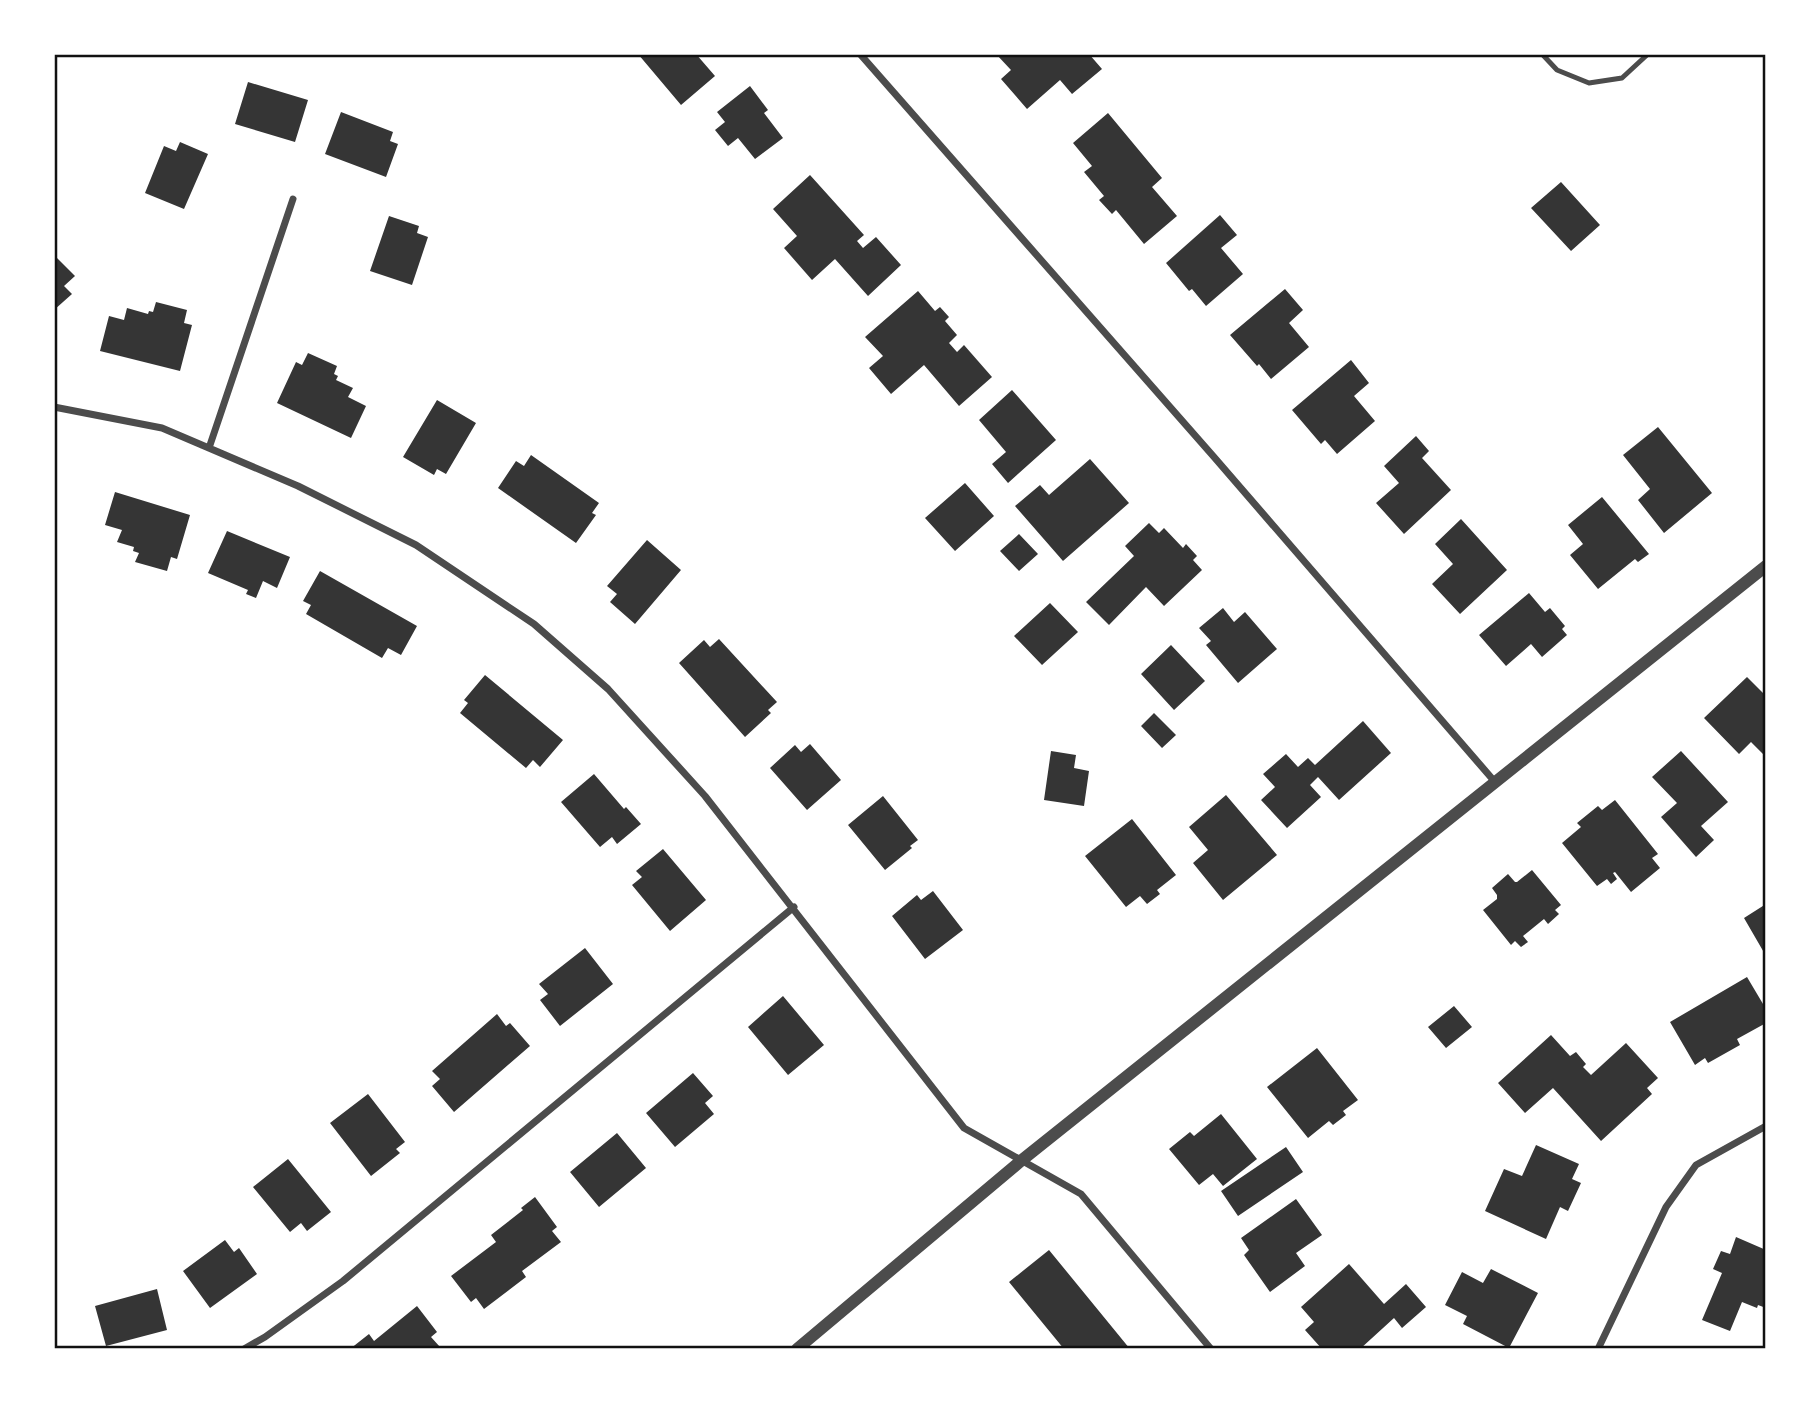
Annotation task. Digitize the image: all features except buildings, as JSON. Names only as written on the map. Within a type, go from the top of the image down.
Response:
[{"type":"street","points":[[860,54],[1495,782]]},
{"type":"street","points":[[209,448],[293,199]]},
{"type":"street","points":[[54,407],[162,428],[298,486],[416,545],[534,624],[617,699],[705,796],[964,1128],[1081,1194],[1211,1349]]},
{"type":"street","points":[[797,1349],[1022,1160],[1766,566]]},
{"type":"street","points":[[244,1349],[343,1281],[794,907]]},
{"type":"street","points":[[1598,1349],[1666,1207],[1696,1166],[1766,1126]]},
{"type":"lane","points":[[1542,54],[1557,70],[1589,83],[1622,78],[1648,54]]}]
